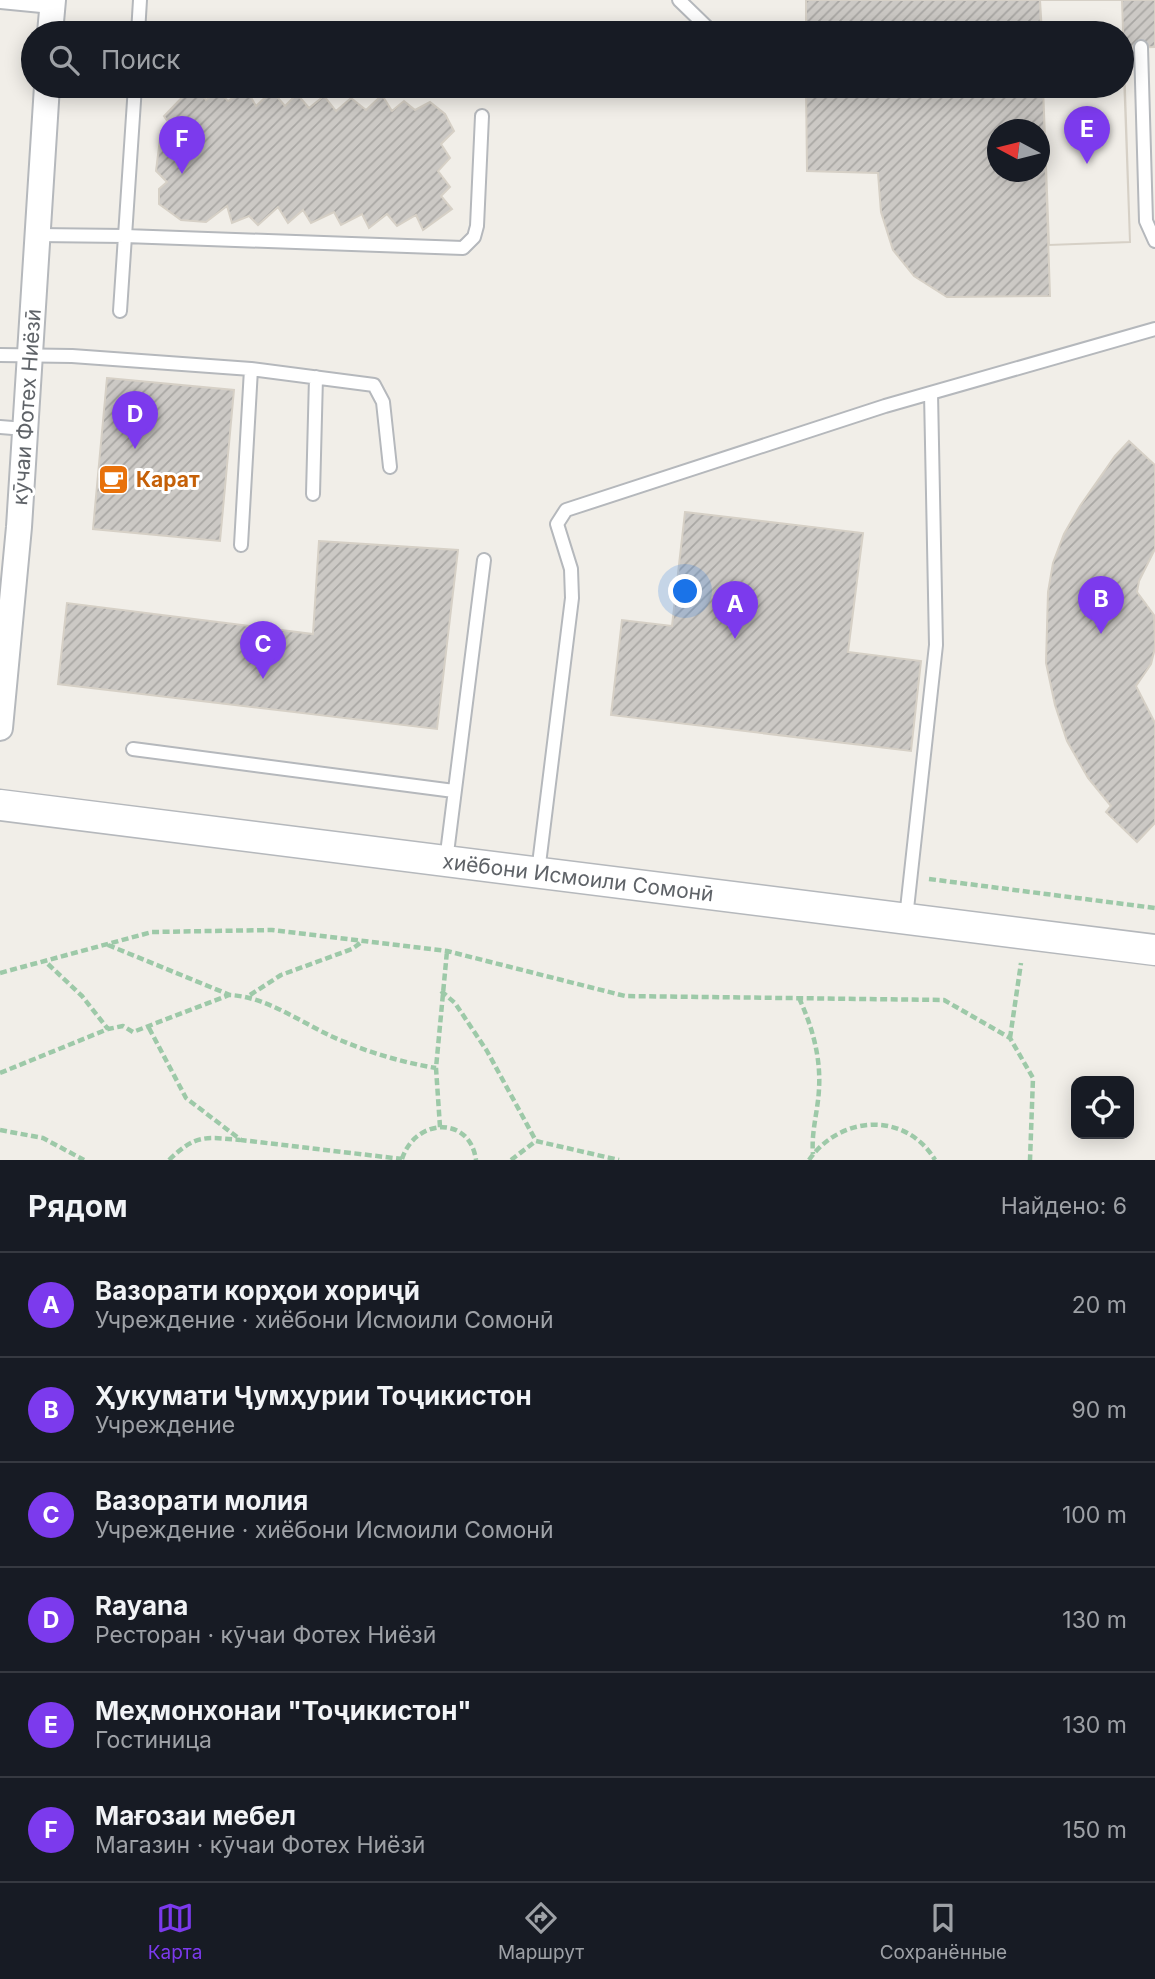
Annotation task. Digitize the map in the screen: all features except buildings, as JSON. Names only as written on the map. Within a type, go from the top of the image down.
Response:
[{"type":"street","name":"кӯчаи Фотех Ниёзӣ","points":[[0,728],[25,429],[46,98]]},
{"type":"street","name":"хиёбони Исмоили Сомонӣ","points":[[0,805],[1155,950]]},
{"type":"lane","points":[[139,21],[141,0]]},
{"type":"lane","points":[[679,0],[701,21]]},
{"type":"lane","points":[[0,2],[52,4]]},
{"type":"lane","points":[[1141,47],[1146,221],[1155,241]]},
{"type":"lane","points":[[120,311],[134,98]]},
{"type":"lane","points":[[37,234],[463,248],[474,237],[477,226],[482,116]]},
{"type":"lane","points":[[538,872],[572,598],[571,569],[558,532],[560,516],[576,505],[931,393],[1155,329]]},
{"type":"lane","points":[[0,355],[251,369],[365,382],[380,391],[390,467]]},
{"type":"lane","points":[[241,545],[251,369]]},
{"type":"lane","points":[[313,495],[316,377]]},
{"type":"lane","points":[[906,919],[936,645],[931,393]]},
{"type":"lane","points":[[0,427],[25,429]]},
{"type":"lane","points":[[446,861],[484,560]]},
{"type":"lane","points":[[133,749],[454,791]]},
{"type":"path","points":[[911,877],[1155,908]]},
{"type":"path","points":[[0,973],[152,932],[272,930],[447,951],[625,996],[944,1000],[1010,1038],[1033,1078],[1030,1160]]},
{"type":"path","points":[[1010,1038],[1025,933]]},
{"type":"path","points":[[250,996],[281,975],[352,949],[363,941]]},
{"type":"path","points":[[107,944],[230,995],[250,996],[398,1062],[436,1068]]},
{"type":"path","points":[[440,1127],[436,1068],[441,991],[447,951]]},
{"type":"path","points":[[48,964],[82,996],[108,1029]]},
{"type":"path","points":[[441,991],[459,1009],[487,1051],[536,1141],[619,1160]]},
{"type":"path","points":[[0,1073],[108,1029],[123,1026],[134,1032],[149,1028],[230,995]]},
{"type":"path","points":[[799,998],[810,1024],[818,1061],[819,1087],[813,1154]]},
{"type":"path","points":[[149,1028],[186,1098],[241,1140]]},
{"type":"path","points":[[809,1160],[838,1132],[862,1124],[886,1125],[909,1133],[928,1149],[935,1160]]},
{"type":"path","points":[[169,1160],[191,1140],[204,1137],[402,1160],[405,1149],[419,1133],[440,1127],[463,1135],[471,1144],[476,1160]]},
{"type":"path","points":[[0,1130],[43,1138],[83,1160]]},
{"type":"path","points":[[512,1160],[536,1141]]},
{"type":"place","name":"Меҳмонхонаи \"Тоҷикистон\"","points":[[1087,164]]},
{"type":"place","name":"Мағозаи мебел","points":[[182,174]]},
{"type":"place","name":"Rayana","points":[[135,449]]},
{"type":"place","name":"Карат","points":[[113,480]]},
{"type":"place","name":"Ҳукумати Ҷумҳурии Тоҷикистон","points":[[1101,634]]},
{"type":"place","name":"Вазорати корҳои хориҷӣ","points":[[735,639]]},
{"type":"place","name":"Вазорати молия","points":[[263,679]]}]
